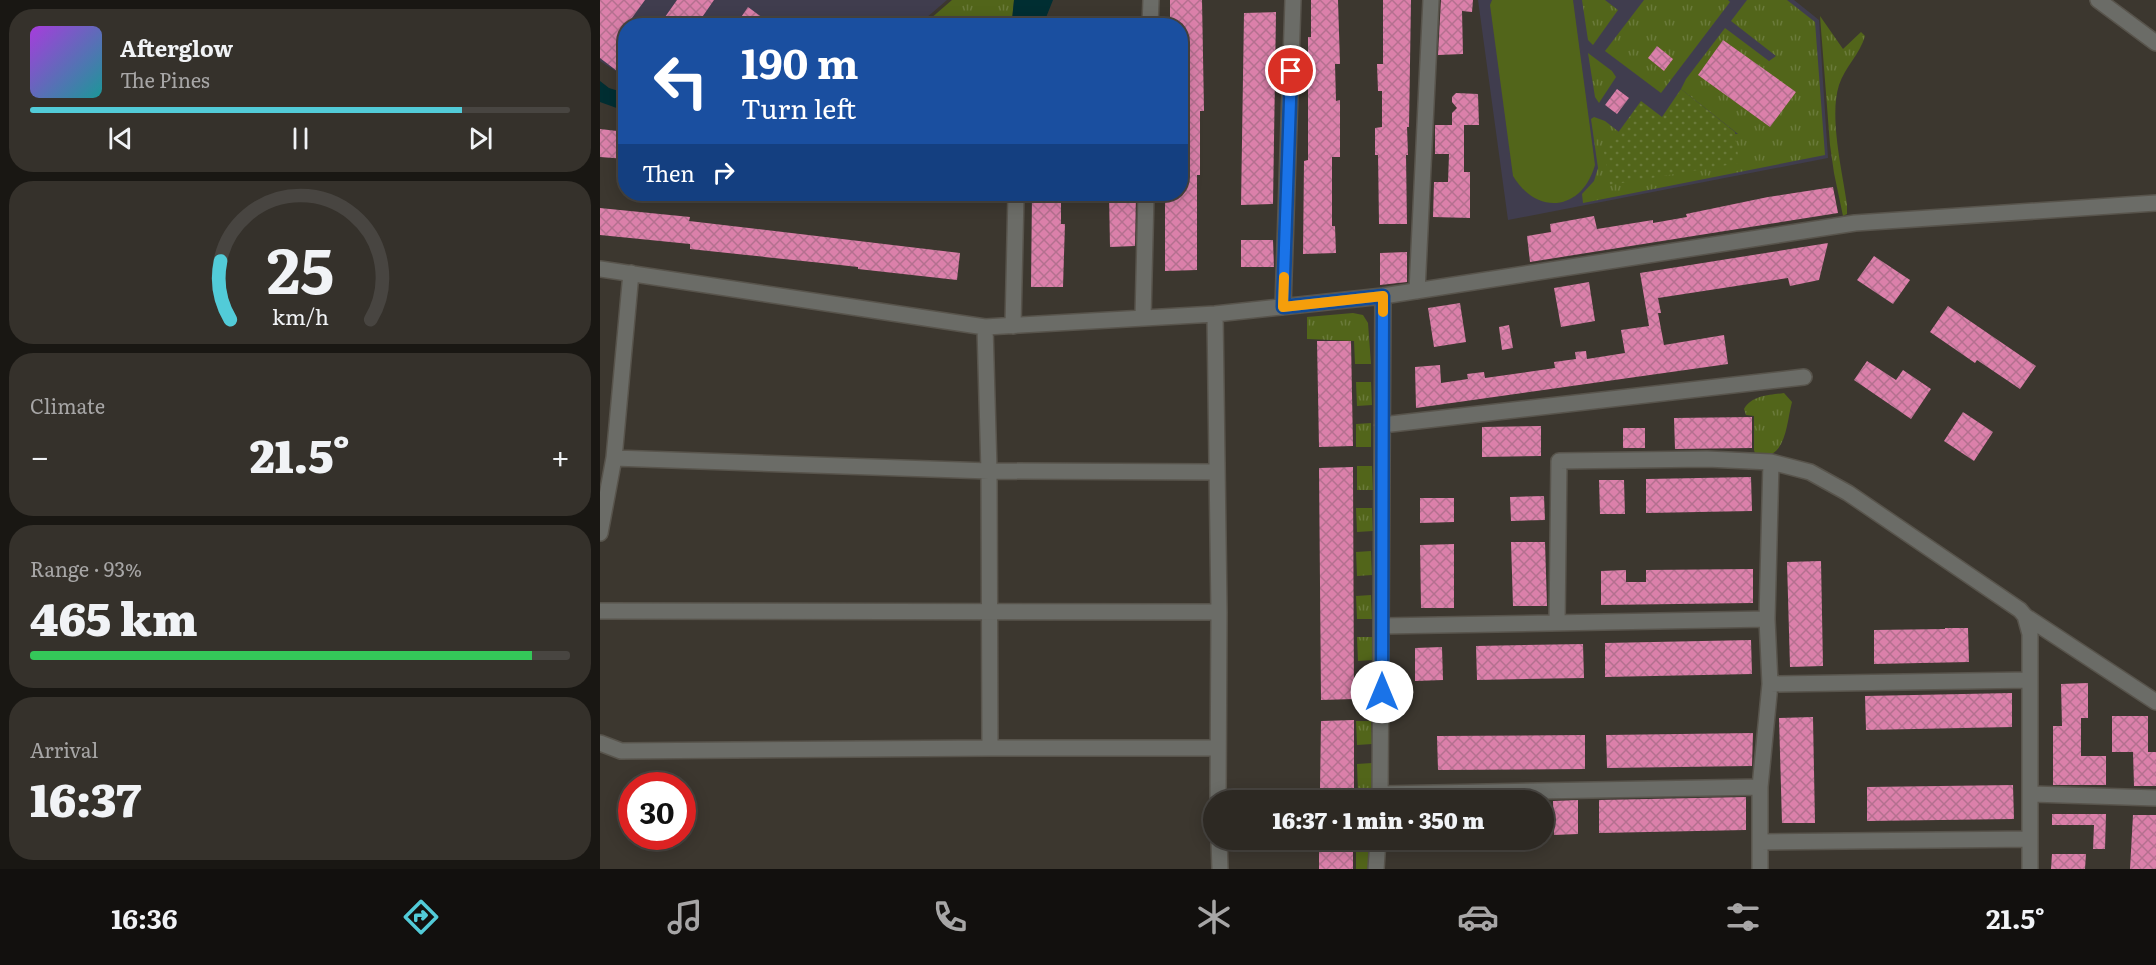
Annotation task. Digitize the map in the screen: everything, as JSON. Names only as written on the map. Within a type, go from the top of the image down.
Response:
[{"type":"street","points":[[1150,18],[1151,0]]},
{"type":"street","points":[[1283,307],[1293,0]]},
{"type":"street","points":[[1416,291],[1431,0]]},
{"type":"street","points":[[2098,0],[2156,43]]},
{"type":"street","points":[[1013,326],[1016,201]]},
{"type":"street","points":[[1143,318],[1146,201]]},
{"type":"street","points":[[600,269],[985,327],[1013,326],[1215,314],[1383,296],[1845,224],[2156,203]]},
{"type":"street","points":[[600,533],[614,458],[631,273]]},
{"type":"street","points":[[1381,790],[1383,296]]},
{"type":"street","points":[[1215,314],[1219,612],[1218,790]]},
{"type":"street","points":[[985,327],[991,612],[990,748]]},
{"type":"street","points":[[1382,425],[1804,377]]},
{"type":"street","points":[[614,458],[989,471],[1216,472]]},
{"type":"street","points":[[1557,623],[1559,461],[1707,459],[1771,462],[1810,472],[1848,493],[2020,610],[2025,616],[2156,702]]},
{"type":"street","points":[[1760,869],[1760,787],[1770,684],[1767,619],[1771,462]]},
{"type":"street","points":[[600,611],[1219,612]]},
{"type":"street","points":[[2025,616],[2030,634],[2032,794],[2030,869]]},
{"type":"street","points":[[1382,626],[1767,619]]},
{"type":"street","points":[[1770,684],[2030,680]]},
{"type":"street","points":[[600,743],[621,751],[1217,748]]},
{"type":"street","points":[[1554,793],[1760,787]]},
{"type":"street","points":[[2032,794],[2156,798]]},
{"type":"street","points":[[1760,842],[2030,839]]},
{"type":"street","points":[[1219,850],[1220,869]]},
{"type":"street","points":[[1376,869],[1377,850]]},
{"type":"shaded area","points":[[600,0],[947,0],[926,18],[618,18],[618,73],[600,61]]},
{"type":"shaded area","points":[[1478,0],[1794,0],[1819,20],[1828,158],[1508,220]]},
{"type":"green space","points":[[952,0],[1014,0],[1012,18],[931,18]]},
{"type":"green space","points":[[1492,0],[1573,0],[1595,165],[1589,180],[1580,192],[1570,199],[1558,203],[1534,198],[1513,176],[1490,5]]},
{"type":"green space","points":[[1582,0],[1605,0],[1618,10],[1593,45],[1588,40]]},
{"type":"green space","points":[[1644,0],[1728,0],[1730,2],[1661,93],[1605,51]]},
{"type":"green space","points":[[1747,0],[1787,0],[1815,22],[1825,155],[1583,203],[1582,194],[1594,181],[1598,168],[1591,119],[1594,117],[1605,121],[1619,132],[1738,134],[1681,89],[1725,28],[1769,61],[1776,56],[1731,21]]},
{"type":"green space","points":[[1820,16],[1843,49],[1861,32],[1865,36],[1860,49],[1842,78],[1836,98],[1837,143],[1847,204],[1847,214],[1843,216],[1830,145]]},
{"type":"green space","points":[[1588,53],[1612,71],[1616,77],[1599,103],[1595,97]]},
{"type":"green space","points":[[1681,89],[1735,132],[1739,163],[1610,185],[1604,152],[1641,101],[1662,117]]},
{"type":"green space","points":[[1353,313],[1363,315],[1368,323],[1371,364],[1355,364],[1354,341],[1307,339],[1307,317]]},
{"type":"green space","points":[[1356,382],[1371,382],[1372,405],[1357,406]]},
{"type":"green space","points":[[1784,393],[1792,402],[1783,439],[1774,453],[1756,457],[1754,416],[1746,415],[1744,409],[1756,398]]},
{"type":"green space","points":[[1371,423],[1371,447],[1356,447],[1356,424]]},
{"type":"green space","points":[[1357,466],[1372,466],[1373,490],[1357,490]]},
{"type":"green space","points":[[1356,508],[1372,508],[1373,531],[1357,532]]},
{"type":"green space","points":[[1371,551],[1372,575],[1357,576],[1356,552]]},
{"type":"green space","points":[[1371,595],[1372,619],[1357,619],[1356,596]]},
{"type":"green space","points":[[1357,637],[1372,637],[1373,660],[1358,661]]},
{"type":"green space","points":[[1358,679],[1366,679],[1366,703],[1357,703]]},
{"type":"green space","points":[[1356,721],[1371,721],[1372,744],[1357,745]]},
{"type":"green space","points":[[1372,763],[1372,790],[1358,790],[1357,764]]},
{"type":"green space","points":[[1356,850],[1368,850],[1369,869],[1356,869]]},
{"type":"water","points":[[1014,0],[1053,0],[1046,18],[1012,18]]},
{"type":"water","points":[[600,81],[609,88],[618,91],[618,108],[600,102]]},
{"type":"building","points":[[600,0],[645,0],[632,18],[618,18],[617,71],[600,58]]},
{"type":"building","points":[[677,0],[714,0],[702,18],[665,17]]},
{"type":"building","points":[[1170,0],[1202,0],[1204,111],[1200,111],[1200,175],[1197,175],[1197,270],[1165,271],[1165,201],[1188,201],[1188,18],[1170,18]]},
{"type":"building","points":[[1311,0],[1338,0],[1340,64],[1335,64],[1336,101],[1340,100],[1340,157],[1332,157],[1332,226],[1335,226],[1336,253],[1303,254],[1304,161],[1308,160],[1308,37],[1311,37]]},
{"type":"building","points":[[1383,0],[1411,0],[1409,127],[1407,127],[1408,155],[1406,155],[1407,224],[1379,224],[1378,155],[1375,155],[1375,128],[1382,127],[1382,91],[1378,91],[1377,64],[1383,64]]},
{"type":"building","points":[[1441,0],[1473,0],[1472,12],[1462,11],[1463,54],[1438,55]]},
{"type":"building","points":[[748,7],[763,18],[740,18]]},
{"type":"building","points":[[1276,12],[1273,204],[1241,205],[1244,13]]},
{"type":"building","points":[[1723,40],[1796,92],[1770,127],[1698,75]]},
{"type":"building","points":[[1657,46],[1673,59],[1664,71],[1648,58]]},
{"type":"building","points":[[1617,89],[1629,98],[1617,114],[1605,105]]},
{"type":"building","points":[[1456,93],[1478,94],[1479,125],[1464,125],[1464,172],[1470,172],[1470,218],[1433,217],[1434,182],[1448,182],[1449,154],[1435,154],[1435,125],[1452,125],[1452,113],[1457,108],[1452,102],[1452,97]]},
{"type":"building","points":[[600,129],[618,131],[618,158],[600,157]]},
{"type":"building","points":[[1833,187],[1838,213],[1530,262],[1527,236],[1551,232],[1550,224],[1594,216],[1597,229],[1653,220],[1653,223],[1768,197]]},
{"type":"building","points":[[1032,201],[1061,201],[1061,224],[1065,224],[1063,287],[1031,287]]},
{"type":"building","points":[[1109,201],[1136,201],[1135,246],[1110,247]]},
{"type":"building","points":[[600,208],[690,217],[689,221],[960,253],[957,280],[690,249],[690,244],[600,235]]},
{"type":"building","points":[[1241,240],[1273,240],[1274,267],[1241,267]]},
{"type":"building","points":[[1828,243],[1819,280],[1790,286],[1788,278],[1658,298],[1661,313],[1658,313],[1664,345],[1724,335],[1728,364],[1416,408],[1415,367],[1440,365],[1441,383],[1468,379],[1467,374],[1484,372],[1485,378],[1555,368],[1554,362],[1576,359],[1575,352],[1586,351],[1587,359],[1625,353],[1621,330],[1649,326],[1640,273]]},
{"type":"building","points":[[1407,252],[1407,282],[1380,285],[1380,253]]},
{"type":"building","points":[[1874,256],[1910,280],[1893,304],[1857,280]]},
{"type":"building","points":[[1589,282],[1595,321],[1561,327],[1554,288]]},
{"type":"building","points":[[1460,303],[1466,342],[1434,347],[1428,308]]},
{"type":"building","points":[[1948,306],[2036,366],[2020,389],[1977,360],[1975,363],[1930,332]]},
{"type":"building","points":[[1509,325],[1513,348],[1502,350],[1499,327]]},
{"type":"building","points":[[1317,341],[1351,341],[1353,446],[1319,447]]},
{"type":"building","points":[[1867,361],[1896,380],[1903,370],[1931,389],[1911,419],[1854,380]]},
{"type":"building","points":[[1963,412],[1993,432],[1974,461],[1944,441]]},
{"type":"building","points":[[1752,417],[1752,448],[1675,449],[1674,418]]},
{"type":"building","points":[[1541,426],[1541,456],[1482,457],[1482,427]]},
{"type":"building","points":[[1623,428],[1645,428],[1645,448],[1623,448]]},
{"type":"building","points":[[1353,467],[1354,699],[1321,700],[1319,468]]},
{"type":"building","points":[[1751,477],[1752,511],[1646,513],[1646,479]]},
{"type":"building","points":[[1599,480],[1624,480],[1625,514],[1600,514]]},
{"type":"building","points":[[1544,496],[1545,520],[1511,521],[1510,497]]},
{"type":"building","points":[[1420,498],[1454,498],[1454,522],[1420,523]]},
{"type":"building","points":[[1511,542],[1545,542],[1547,606],[1513,606]]},
{"type":"building","points":[[1454,544],[1454,608],[1421,608],[1420,545]]},
{"type":"building","points":[[1821,561],[1823,666],[1790,667],[1787,562]]},
{"type":"building","points":[[1753,569],[1753,603],[1601,605],[1601,571],[1626,570],[1626,582],[1646,582],[1646,570]]},
{"type":"building","points":[[1968,628],[1969,662],[1874,664],[1874,630]]},
{"type":"building","points":[[1751,640],[1752,674],[1605,677],[1605,643]]},
{"type":"building","points":[[1583,644],[1584,678],[1477,680],[1476,646]]},
{"type":"building","points":[[1442,647],[1443,680],[1415,681],[1415,648]]},
{"type":"building","points":[[2088,683],[2088,718],[2081,718],[2081,756],[2106,756],[2106,785],[2053,785],[2053,726],[2062,726],[2061,684]]},
{"type":"building","points":[[2012,693],[2012,727],[1866,730],[1865,696]]},
{"type":"building","points":[[2112,716],[2148,716],[2148,752],[2156,752],[2156,786],[2134,786],[2133,752],[2112,752]]},
{"type":"building","points":[[1813,717],[1815,823],[1782,823],[1779,718]]},
{"type":"building","points":[[1354,720],[1354,790],[1320,790],[1321,721]]},
{"type":"building","points":[[1753,733],[1752,766],[1607,768],[1606,735]]},
{"type":"building","points":[[1585,735],[1585,769],[1438,770],[1437,736]]},
{"type":"building","points":[[2013,785],[2014,819],[1867,821],[1867,787]]},
{"type":"building","points":[[1746,797],[1746,830],[1599,833],[1599,800]]},
{"type":"building","points":[[1578,800],[1578,834],[1554,835],[1554,801]]},
{"type":"building","points":[[2052,814],[2106,814],[2105,849],[2093,849],[2094,825],[2052,825]]},
{"type":"building","points":[[2133,815],[2156,815],[2156,869],[2130,869]]},
{"type":"building","points":[[1319,850],[1353,850],[1353,869],[1319,869]]},
{"type":"building","points":[[2052,854],[2086,854],[2085,869],[2051,869]]},
{"type":"slow traffic","points":[[1284,277],[1283,307],[1383,296],[1383,312]]},
{"type":"route","points":[[1291,71],[1283,307],[1383,296],[1382,692]]}]
